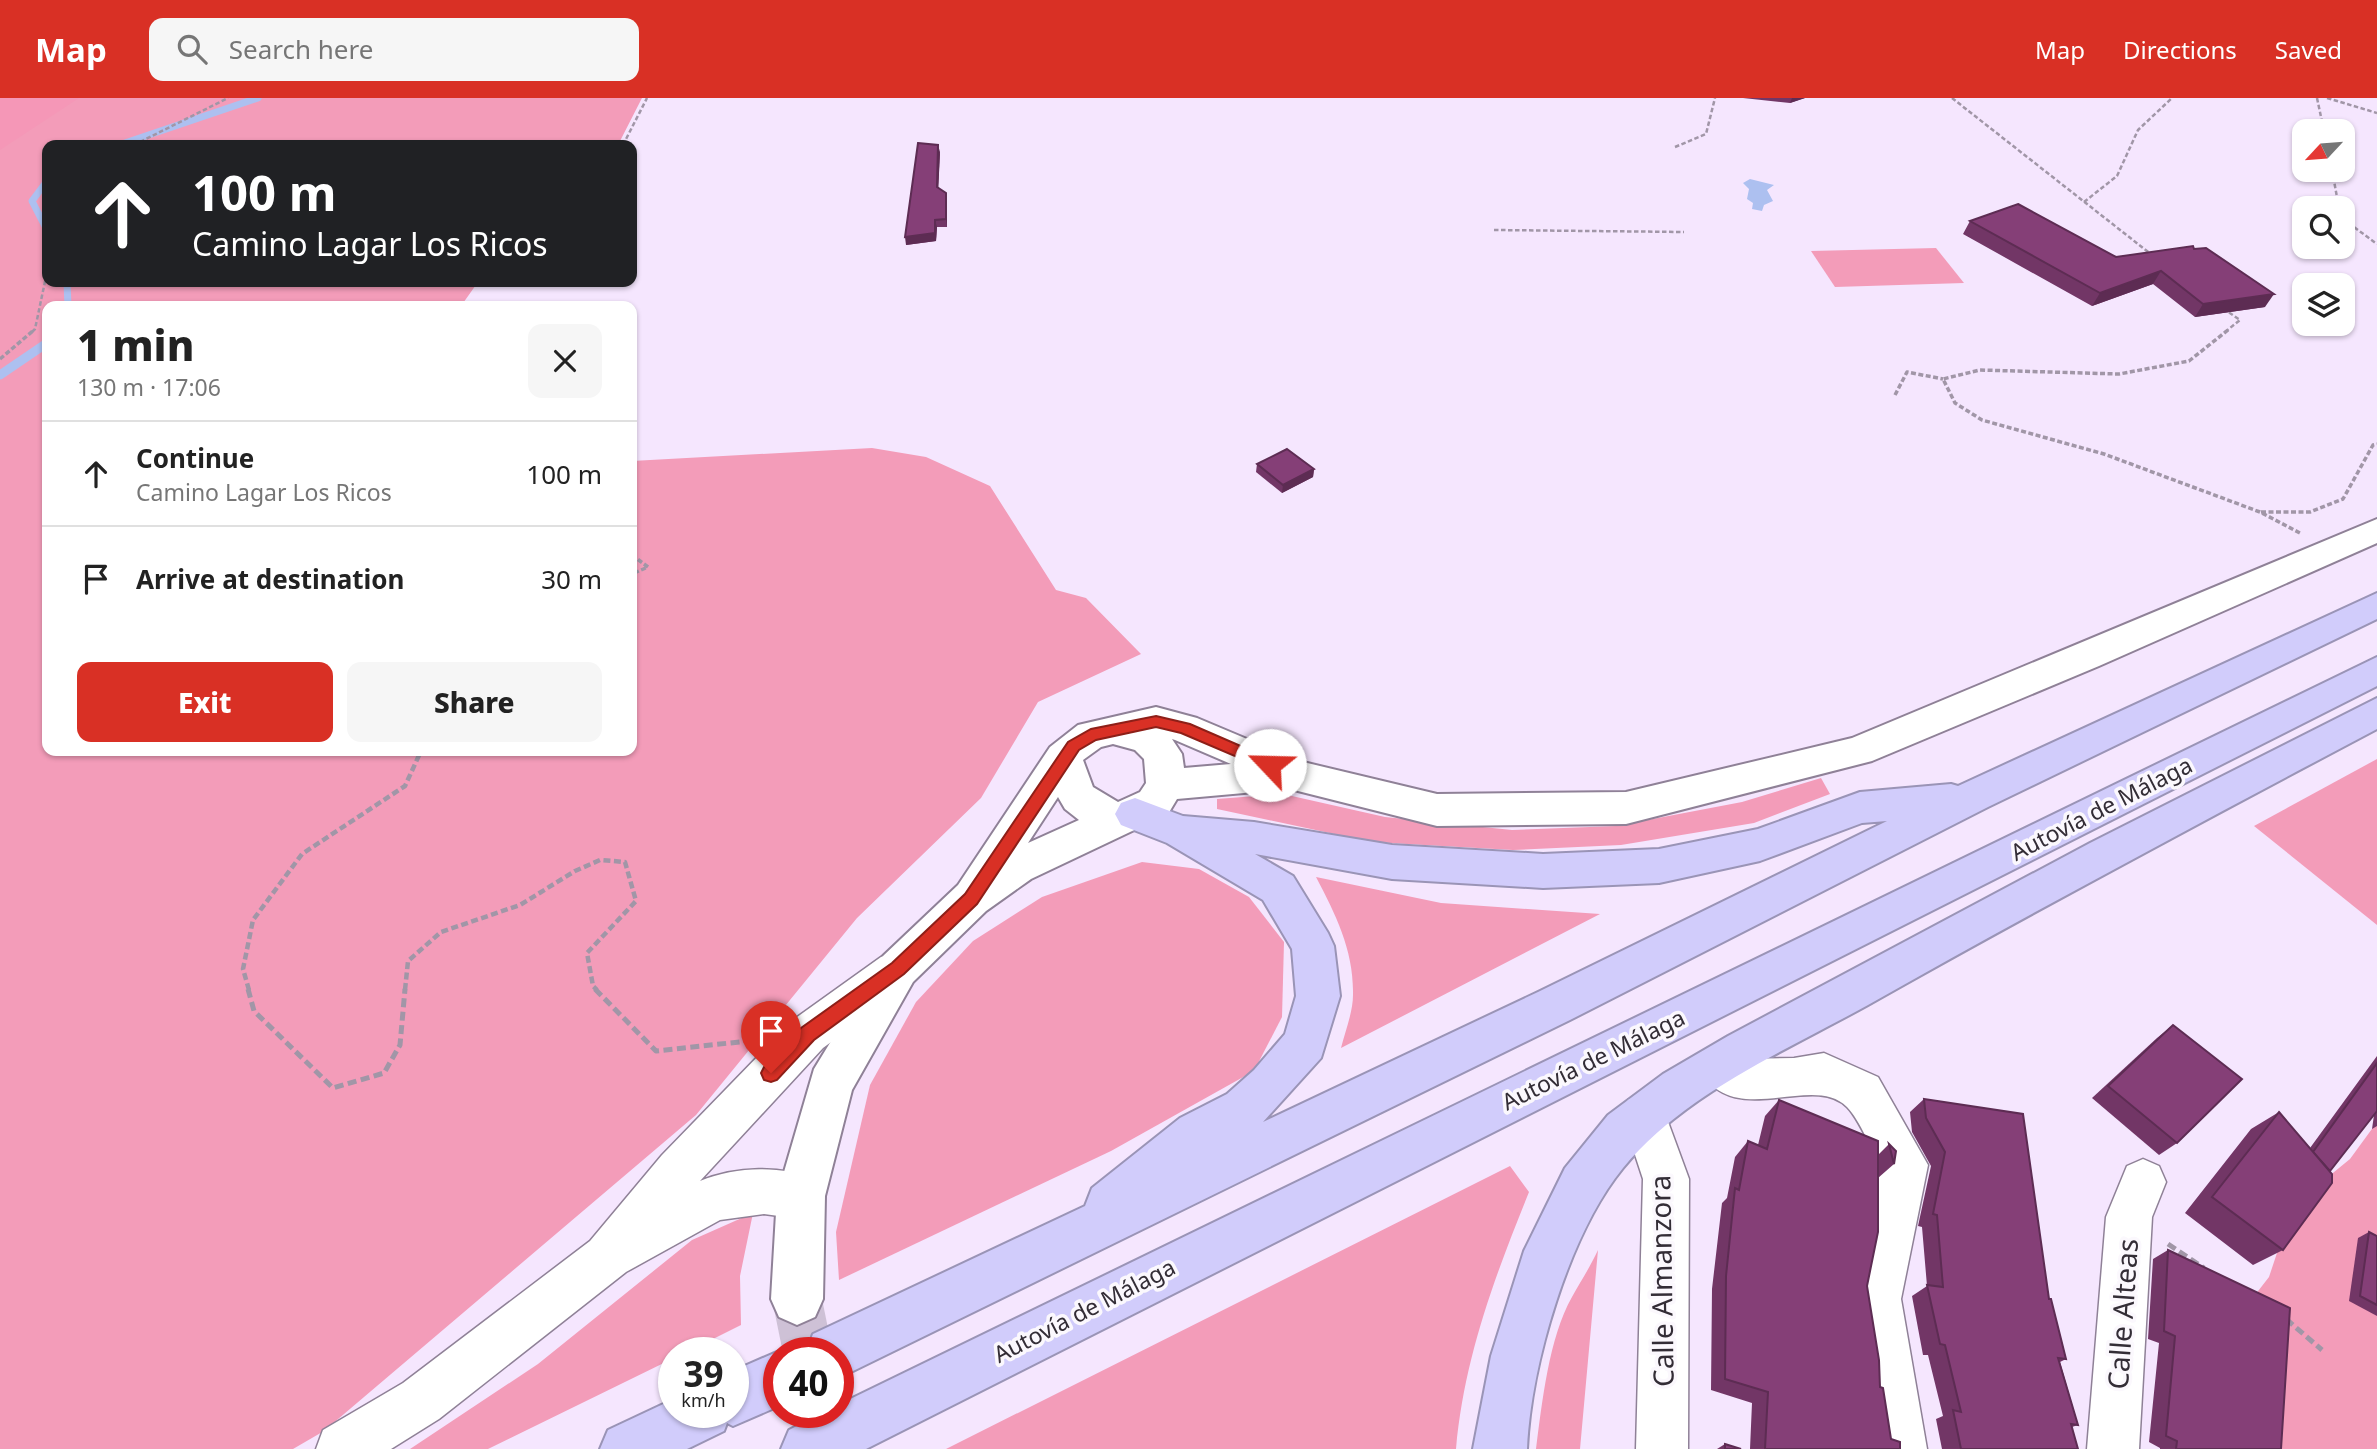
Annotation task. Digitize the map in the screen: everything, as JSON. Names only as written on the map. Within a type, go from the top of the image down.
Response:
[{"type":"highway","points":[[854,1343],[1059,1247],[1542,1012],[1974,796],[2377,605]]},
{"type":"highway","name":"Autovía de Málaga","points":[[808,1449],[2377,670]]},
{"type":"highway","points":[[1500,1449],[1501,1430],[1525,1316],[1554,1233],[1605,1152],[1644,1115],[1720,1065],[2028,894],[2377,712]]},
{"type":"highway","points":[[1127,816],[1181,832],[1254,838],[1392,862],[1543,871],[1659,866],[1760,845],[1860,808],[1974,796]]},
{"type":"highway","points":[[1059,1247],[1197,1134],[1243,1110],[1270,1086],[1305,1044],[1318,996],[1312,946],[1278,888],[1181,832]]},
{"type":"highway","points":[[627,1449],[671,1428]]},
{"type":"street","points":[[971,899],[1063,757],[1073,746],[1091,735],[1156,721],[1184,728],[1291,775],[1437,810],[1626,808],[1859,751],[2377,530]]},
{"type":"street","points":[[607,1258],[678,1171],[808,1034],[898,969],[971,899],[1017,867],[1154,803],[1166,786],[1163,754],[1147,738],[1116,731]]},
{"type":"street","points":[[1063,757],[1071,790],[1091,810],[1127,816]]},
{"type":"street","points":[[1166,786],[1291,775]]},
{"type":"street","points":[[797,1299],[801,1196],[830,1084],[898,969]]},
{"type":"street","points":[[1720,1065],[1742,1079],[1794,1078],[1824,1073],[1862,1092],[1905,1165],[1877,1299],[1901,1449]]},
{"type":"street","name":"Calle Almanzora","points":[[1644,1115],[1665,1179],[1662,1449]]},
{"type":"street","points":[[342,1449],[421,1401],[607,1258],[714,1198],[764,1191],[801,1196]]},
{"type":"street","name":"Calle Alteas","points":[[2113,1449],[2136,1200]]},
{"type":"path","points":[[144,140],[229,98]]},
{"type":"path","points":[[626,140],[647,98]]},
{"type":"path","points":[[1675,147],[1706,134],[1715,98]]},
{"type":"path","points":[[1952,98],[2156,258]]},
{"type":"path","points":[[2084,202],[2117,176],[2138,130],[2172,98]]},
{"type":"path","points":[[2317,98],[2321,119]]},
{"type":"path","points":[[2327,98],[2377,113]]},
{"type":"path","points":[[2355,228],[2377,244]]},
{"type":"path","points":[[1494,230],[1684,232]]},
{"type":"path","points":[[0,359],[35,329],[44,287]]},
{"type":"path","points":[[1895,395],[1908,372],[1943,379],[1980,370],[2119,374],[2189,361],[2240,320],[2219,305]]},
{"type":"path","points":[[1943,379],[1955,403],[1982,420],[2104,454],[2260,512],[2329,551]]},
{"type":"path","points":[[2260,512],[2310,512],[2343,499],[2373,445],[2377,444]]},
{"type":"path","points":[[637,559],[648,567],[637,572]]},
{"type":"path","points":[[419,756],[405,786],[302,853],[253,920],[243,969],[254,1011],[333,1088],[384,1073],[400,1045],[408,961],[441,932],[520,905],[575,871],[600,860],[625,862],[636,901],[587,953],[593,986],[656,1051],[808,1034]]},
{"type":"path","points":[[2136,1200],[2208,1271]]},
{"type":"path","points":[[2282,1317],[2322,1350]]},
{"type":"shaded area","points":[[0,98],[642,98],[621,140],[42,140],[42,287],[474,287],[465,301],[42,301],[42,756],[637,756],[637,461],[872,448],[926,457],[990,486],[1056,590],[1086,598],[1141,654],[1038,702],[981,798],[857,918],[696,1115],[324,1431],[293,1449],[0,1449]]},
{"type":"shaded area","points":[[0,98],[79,98],[0,150]]},
{"type":"shaded area","points":[[1936,248],[1964,283],[1835,287],[1811,251]]},
{"type":"shaded area","points":[[2377,759],[2377,925],[2254,826]]},
{"type":"shaded area","points":[[1821,778],[1830,794],[1754,823],[1621,845],[1513,850],[1372,842],[1217,809],[1217,799],[1283,794],[1385,817],[1512,830],[1616,826],[1742,802]]},
{"type":"shaded area","points":[[1142,862],[1199,869],[1249,897],[1284,942],[1282,1017],[1254,1071],[1111,1151],[839,1280],[836,1232],[870,1085],[916,1002],[973,941],[1042,897]]},
{"type":"shaded area","points":[[1316,877],[1441,903],[1600,914],[1341,1048],[1353,1002],[1353,979],[1347,948],[1337,919]]},
{"type":"shaded area","points":[[2377,1122],[2377,1449],[2262,1449],[2255,1295],[2269,1277],[2289,1217],[2306,1195],[2350,1159]]},
{"type":"shaded area","points":[[1510,1166],[1529,1192],[1483,1318],[1466,1382],[1456,1449],[946,1449]]},
{"type":"shaded area","points":[[753,1213],[740,1276],[741,1325],[717,1337],[658,1337],[658,1366],[488,1449],[410,1449],[538,1364],[692,1240]]},
{"type":"shaded area","points":[[1598,1250],[1580,1449],[1536,1449],[1548,1371],[1558,1331],[1564,1313]]},
{"type":"water","points":[[1750,179],[1774,185],[1767,190],[1773,201],[1764,205],[1762,211],[1752,209],[1753,203],[1747,199],[1749,189],[1743,183]]},
{"type":"building","points":[[918,143],[938,145],[937,187],[946,193],[946,219],[935,220],[935,233],[905,237]]},
{"type":"building","points":[[2018,204],[2116,257],[2193,246],[2194,249],[2206,248],[2274,294],[2203,304],[2161,271],[2100,293],[1970,221]]},
{"type":"building","points":[[1287,449],[1314,469],[1283,485],[1257,464]]},
{"type":"building","points":[[2173,1025],[2242,1079],[2177,1143],[2108,1086]]},
{"type":"building","points":[[2377,1063],[2377,1111],[2330,1171],[2313,1152]]},
{"type":"building","points":[[1924,1099],[2023,1114],[2049,1299],[2066,1359],[2058,1358],[2078,1425],[2071,1424],[2078,1449],[1961,1449],[1953,1410],[1961,1412],[1945,1345],[1940,1344],[1927,1285],[1943,1287],[1937,1215],[1933,1214],[1945,1152],[1926,1118]]},
{"type":"building","points":[[1779,1100],[1878,1141],[1878,1232],[1867,1286],[1879,1360],[1880,1387],[1883,1388],[1891,1439],[1900,1442],[1900,1449],[1765,1449],[1768,1392],[1725,1379],[1726,1276],[1735,1188],[1739,1190],[1748,1141],[1767,1149]]},
{"type":"building","points":[[2279,1112],[2332,1174],[2332,1183],[2283,1250],[2212,1197]]},
{"type":"building","points":[[1889,1144],[1896,1151],[1894,1164]]},
{"type":"building","points":[[2369,1232],[2377,1236],[2377,1305],[2360,1296]]},
{"type":"building","points":[[2168,1250],[2290,1308],[2281,1449],[2176,1449],[2177,1441],[2166,1436],[2175,1336],[2164,1331]]},
{"type":"building","points":[[1725,1444],[1741,1449],[1725,1449]]},
{"type":"waterway","points":[[134,140],[258,98]]},
{"type":"waterway","points":[[42,188],[32,201],[42,220]]},
{"type":"waterway","points":[[67,287],[68,301]]},
{"type":"waterway","points":[[0,375],[42,346]]},
{"type":"tunnel","points":[[797,1299],[805,1337]]},
{"type":"route","points":[[771,1073],[808,1034],[898,969],[971,899],[1063,757],[1073,746],[1091,735],[1156,721],[1184,728],[1270,765]]}]
